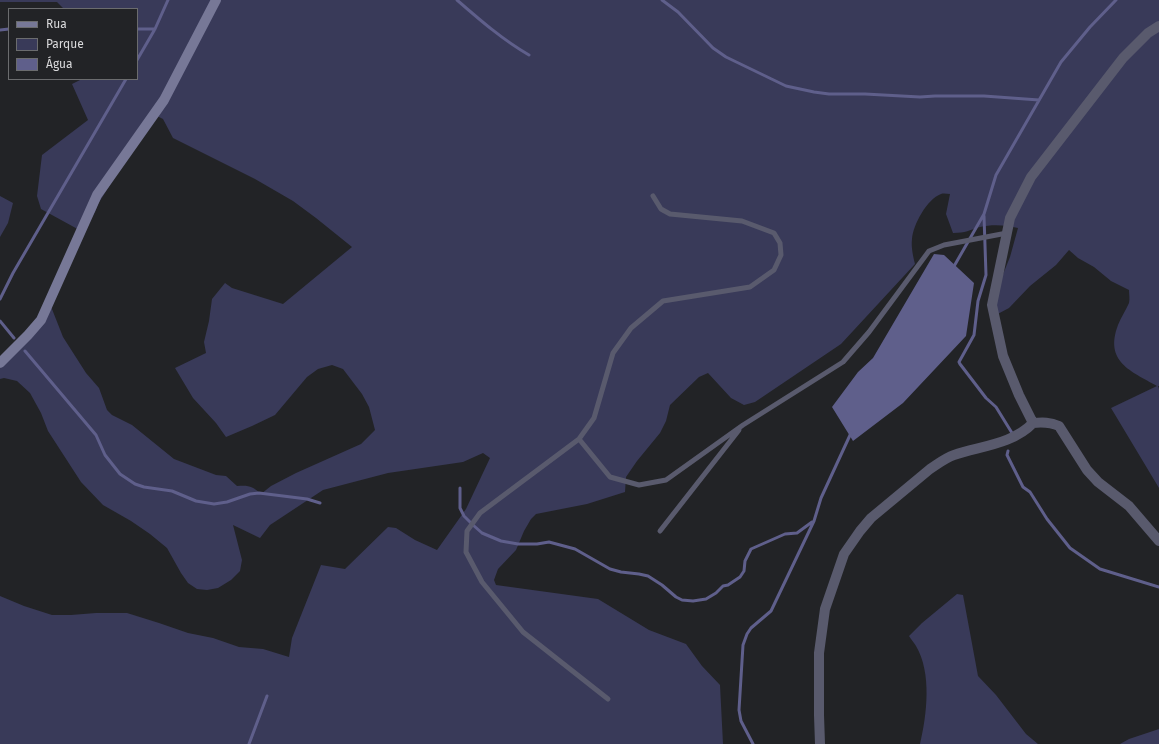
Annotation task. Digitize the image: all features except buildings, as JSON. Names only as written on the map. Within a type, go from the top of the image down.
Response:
[{"type":"street","points":[[0,363],[42,320],[97,195],[164,100],[216,0]]},
{"type":"street","points":[[1033,423],[1019,395],[1003,356],[992,305],[1010,218],[1031,177],[1123,58],[1148,33],[1159,26]]},
{"type":"street","points":[[820,744],[819,653],[825,609],[844,554],[860,531],[872,518],[940,462],[954,455],[1016,436],[1028,429],[1033,423],[1053,423],[1060,426],[1083,463],[1098,482],[1129,506],[1159,541]]},
{"type":"lane","points":[[608,699],[523,632],[482,582],[466,552],[467,530],[480,513],[579,439],[594,418],[613,353],[631,328],[663,301],[750,287],[774,270],[781,255],[780,243],[774,233],[742,221],[670,214],[661,209],[652,196]]},
{"type":"lane","points":[[579,439],[610,477],[639,485],[666,480],[743,425],[843,362],[869,332],[929,251],[944,245],[1007,233]]},
{"type":"lane","points":[[660,531],[743,425]]},
{"type":"green space","points":[[0,0],[1159,0],[1159,488],[1111,408],[1157,386],[1130,370],[1122,364],[1117,357],[1115,338],[1118,325],[1129,303],[1129,290],[1111,281],[1069,250],[1056,265],[1030,286],[1009,308],[992,317],[997,289],[1010,257],[1018,228],[989,225],[964,232],[953,233],[946,214],[950,194],[942,194],[931,201],[926,207],[915,227],[913,233],[912,252],[915,264],[841,344],[755,402],[744,405],[731,398],[708,373],[699,377],[670,405],[666,421],[660,433],[626,477],[625,492],[587,504],[536,514],[531,519],[524,531],[516,550],[498,569],[494,580],[496,585],[598,599],[649,630],[686,644],[702,666],[720,685],[723,744],[0,744],[0,596],[52,615],[127,613],[188,633],[213,638],[239,647],[263,649],[289,657],[292,638],[321,565],[345,569],[388,527],[396,528],[415,540],[437,550],[466,509],[490,458],[483,453],[463,462],[388,473],[323,490],[270,525],[260,538],[233,525],[242,560],[240,571],[231,580],[218,588],[207,590],[197,589],[188,583],[167,548],[150,534],[103,505],[81,482],[48,431],[41,413],[30,393],[17,381],[4,378],[0,379],[0,368],[32,336],[50,304],[63,337],[86,373],[99,388],[107,410],[112,415],[132,425],[174,459],[216,475],[226,476],[237,486],[250,487],[261,494],[271,486],[296,473],[361,444],[375,430],[369,407],[362,394],[343,369],[332,365],[318,369],[307,377],[275,415],[226,437],[216,423],[193,398],[175,368],[206,353],[204,342],[212,299],[225,283],[232,288],[283,304],[352,247],[293,201],[255,179],[173,138],[163,119],[157,116],[123,164],[98,204],[83,232],[41,209],[37,196],[42,155],[88,120],[72,84],[80,80],[138,80],[138,8],[63,8],[57,2],[0,2]]},
{"type":"green space","points":[[0,196],[13,203],[8,223],[0,237]]},
{"type":"green space","points":[[957,594],[963,595],[978,676],[996,695],[1026,734],[1038,744],[920,744],[925,720],[927,694],[926,681],[921,657],[909,636],[922,623]]},
{"type":"green space","points":[[1159,729],[1159,744],[1120,744],[1129,739]]},
{"type":"water","points":[[934,254],[944,255],[974,283],[966,336],[903,403],[853,441],[832,407],[858,372],[873,358]]},
{"type":"waterway","points":[[138,58],[155,29],[168,0]]},
{"type":"waterway","points":[[457,0],[501,36],[529,55]]},
{"type":"waterway","points":[[662,0],[678,12],[713,48],[726,57],[786,86],[829,94],[920,97],[984,96],[1039,100]]},
{"type":"waterway","points":[[953,268],[984,214],[996,175],[1061,62],[1090,27],[1116,0]]},
{"type":"waterway","points":[[0,30],[8,29]]},
{"type":"waterway","points":[[138,29],[155,29]]},
{"type":"waterway","points":[[0,299],[13,273],[125,80]]},
{"type":"waterway","points":[[984,216],[986,275],[978,301],[974,335],[959,362],[986,398],[996,407],[1012,433]]},
{"type":"waterway","points":[[0,321],[14,338]]},
{"type":"waterway","points":[[25,351],[96,435],[105,455],[120,474],[135,484],[144,487],[172,491],[196,501],[214,504],[259,493],[307,499],[320,503]]},
{"type":"waterway","points":[[753,744],[741,721],[739,710],[743,645],[751,628],[771,611],[814,521],[821,498],[851,433]]},
{"type":"waterway","points":[[1008,451],[1007,455],[1023,487],[1030,492],[1047,519],[1070,548],[1100,569],[1159,587]]},
{"type":"waterway","points":[[460,488],[460,508],[464,516],[482,533],[501,541],[518,544],[537,544],[549,542],[575,549],[610,569],[648,576],[682,600],[693,601],[706,599],[716,593],[723,586],[728,585],[740,577],[744,571],[745,561],[751,549],[785,534],[797,533],[812,522]]},
{"type":"waterway","points":[[249,744],[267,696]]}]
